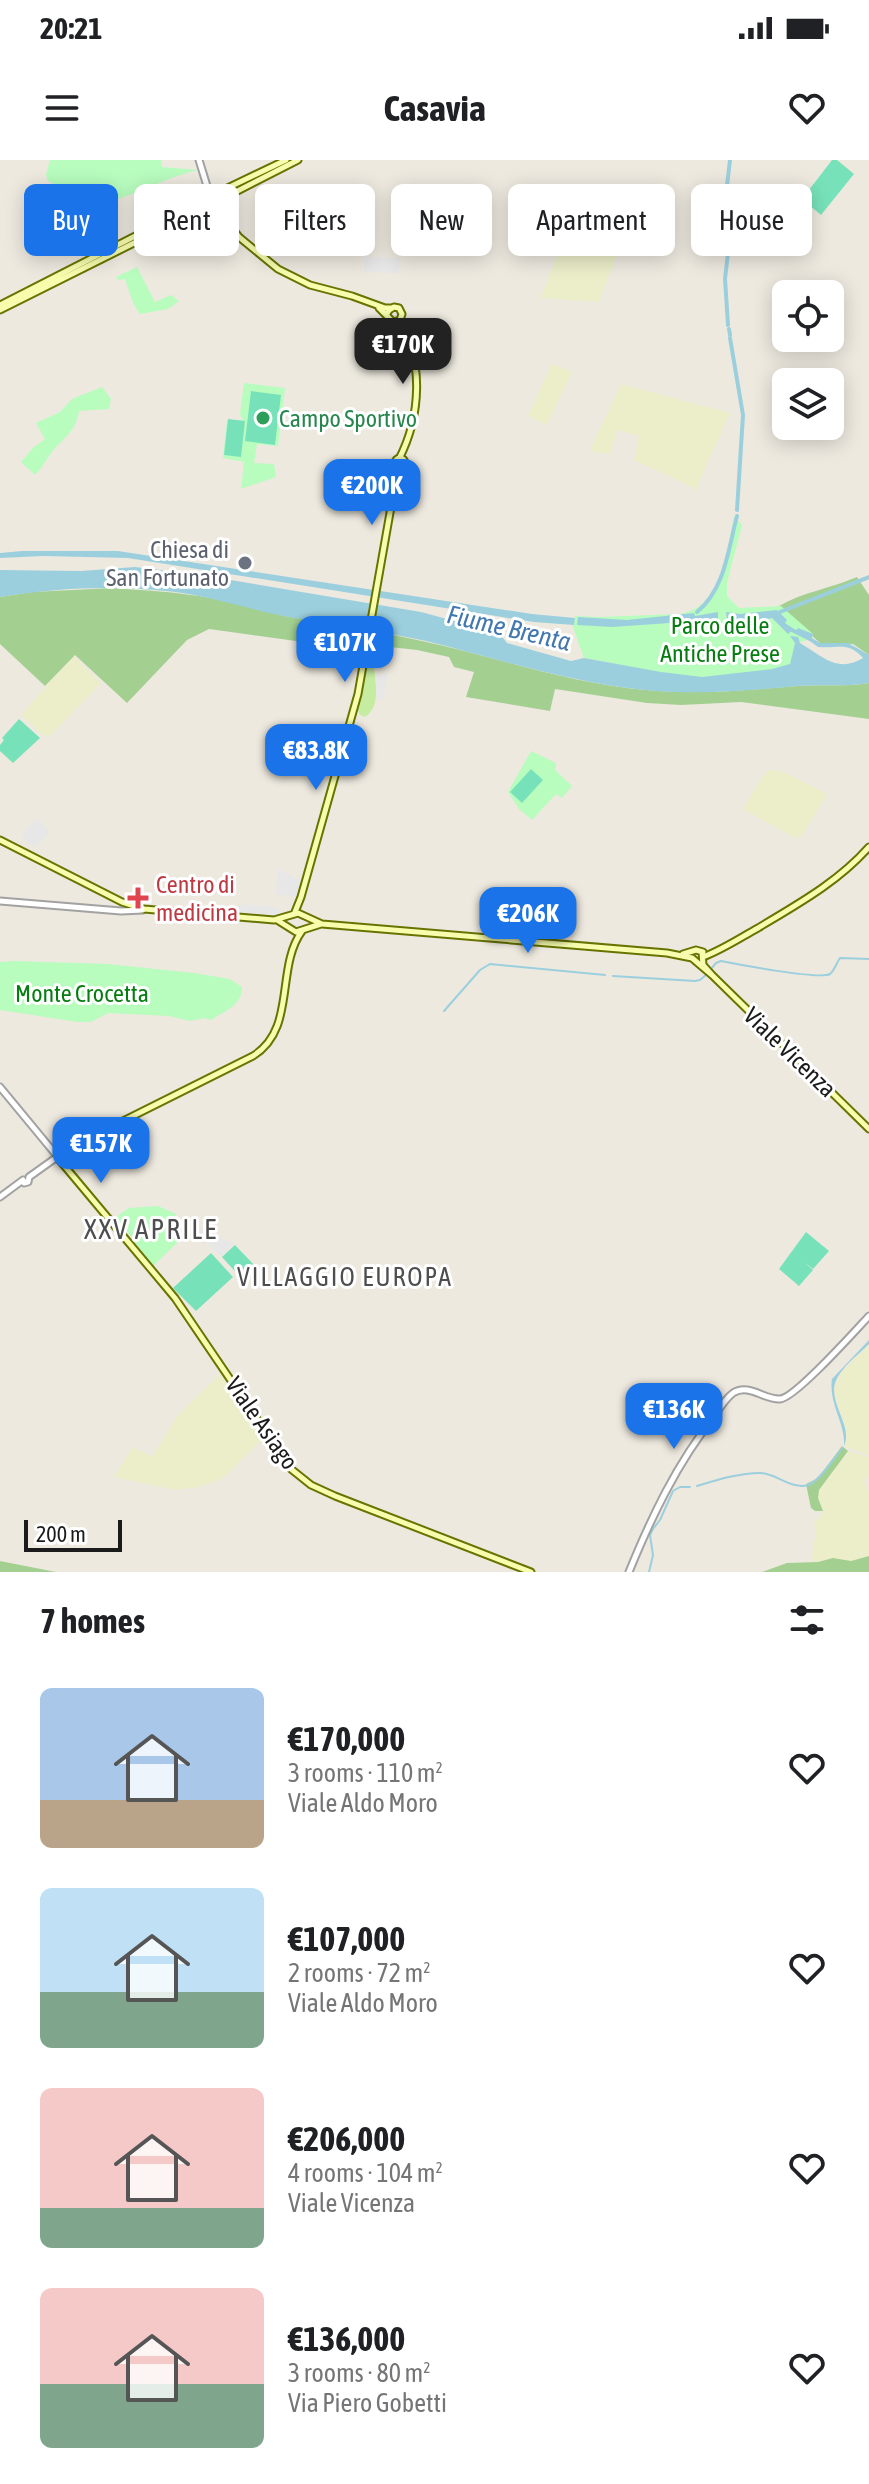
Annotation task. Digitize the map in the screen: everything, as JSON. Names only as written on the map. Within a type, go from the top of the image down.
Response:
[{"type":"main road","points":[[235,184],[286,160]]},
{"type":"main road","points":[[239,189],[298,160]]},
{"type":"main road","points":[[62,1157],[76,1145],[248,1059],[265,1048],[274,1035],[280,1020],[292,948],[288,921],[300,902],[353,712],[399,467],[396,461],[401,459],[416,405],[417,379],[403,334],[399,308],[389,311],[310,285],[278,269],[239,236]]},
{"type":"main road","points":[[0,308],[134,238]]},
{"type":"main road","points":[[0,308],[134,242]]},
{"type":"main road","points":[[389,311],[403,334]]},
{"type":"main road","points":[[393,322],[401,318]]},
{"type":"main road","name":"Viale Vicenza","points":[[0,840],[109,896],[144,909],[274,920],[303,930],[322,924]]},
{"type":"main road","points":[[702,956],[716,951],[829,885],[869,847]]},
{"type":"main road","points":[[292,948],[303,930],[304,916],[300,902]]},
{"type":"main road","name":"Viale Vicenza","points":[[274,920],[292,914],[322,924],[702,956]]},
{"type":"main road","name":"Viale Vicenza","points":[[693,957],[697,950],[702,956],[703,965],[712,975]]},
{"type":"main road","name":"Viale Vicenza","points":[[693,957],[869,1129]]},
{"type":"main road","name":"Viale Asiago","points":[[62,1157],[183,1310],[284,1460],[301,1478],[346,1501],[531,1572]]},
{"type":"street","points":[[199,160],[206,184]]},
{"type":"street","points":[[106,908],[109,896]]},
{"type":"street","points":[[0,901],[135,911],[144,909]]},
{"type":"street","points":[[106,908],[123,902]]},
{"type":"street","points":[[115,909],[121,908],[123,902]]},
{"type":"street","name":"Viale Asiago","points":[[0,1087],[62,1157]]},
{"type":"street","points":[[0,1197],[43,1166],[62,1157]]},
{"type":"street","points":[[629,1572],[661,1500],[701,1432],[732,1394],[747,1390],[775,1399],[787,1397],[869,1316]]},
{"type":"green space","points":[[50,160],[161,160],[162,167],[198,170],[156,184],[134,184],[134,193],[118,199],[118,184],[53,184],[46,175]]},
{"type":"green space","points":[[832,160],[837,160],[854,174],[821,215],[812,207],[812,186]]},
{"type":"green space","points":[[557,256],[616,256],[599,302],[541,298]]},
{"type":"green space","points":[[137,267],[155,302],[171,295],[179,301],[168,309],[140,314],[125,279],[118,280],[116,277]]},
{"type":"green space","points":[[552,364],[572,372],[547,425],[528,416]]},
{"type":"green space","points":[[244,383],[285,388],[278,446],[257,444],[254,463],[274,464],[276,477],[241,489],[244,462],[223,458],[227,421],[243,420],[240,414]]},
{"type":"green space","points":[[621,384],[730,413],[692,498],[694,488],[634,460],[639,436],[617,430],[610,454],[590,451]]},
{"type":"green space","points":[[102,387],[111,399],[109,409],[79,411],[72,429],[35,475],[21,462],[45,439],[36,423],[60,412],[72,399]]},
{"type":"green space","name":"Campo Sportivo","points":[[251,391],[281,395],[275,445],[245,441]]},
{"type":"green space","points":[[228,419],[245,421],[241,457],[224,455]]},
{"type":"green space","name":"Parco delle Antiche Prese","points":[[734,516],[742,525],[727,583],[727,596],[739,608],[781,606],[813,634],[812,638],[795,644],[790,665],[703,677],[658,673],[584,658],[573,627],[575,616],[680,614],[695,609],[706,600],[725,561]]},
{"type":"green space","points":[[857,577],[869,595],[869,655],[853,644],[820,643],[779,606],[798,597]]},
{"type":"green space","points":[[113,588],[216,599],[291,617],[406,637],[618,687],[704,692],[869,683],[869,719],[741,702],[647,703],[555,689],[550,711],[466,697],[474,672],[454,667],[449,657],[417,650],[336,641],[296,641],[209,629],[187,640],[127,703],[75,655],[45,686],[0,644],[0,597],[31,592]]},
{"type":"green space","points":[[73,656],[101,683],[51,735],[43,735],[21,715]]},
{"type":"green space","points":[[367,659],[373,661],[376,699],[365,717],[358,710]]},
{"type":"green space","points":[[19,719],[40,738],[13,763],[0,751],[0,745],[4,740],[2,738]]},
{"type":"green space","points":[[531,751],[556,763],[555,770],[572,786],[562,798],[556,794],[532,820],[519,809],[508,792]]},
{"type":"green space","points":[[531,769],[543,780],[522,803],[510,792]]},
{"type":"green space","points":[[769,770],[784,772],[827,794],[802,836],[795,838],[743,809]]},
{"type":"green space","name":"Monte Crocetta","points":[[0,962],[108,964],[194,973],[230,979],[242,987],[236,1004],[211,1020],[190,1021],[169,1016],[108,1013],[91,1022],[78,1022],[0,1010]]},
{"type":"green space","points":[[158,1206],[176,1214],[168,1234],[180,1240],[153,1266],[116,1217],[129,1208]]},
{"type":"green space","points":[[806,1232],[829,1251],[813,1269],[804,1262],[813,1270],[799,1286],[779,1269]]},
{"type":"green space","points":[[235,1245],[256,1267],[242,1279],[222,1257]]},
{"type":"green space","points":[[211,1253],[233,1277],[196,1311],[173,1288]]},
{"type":"green space","points":[[869,1344],[869,1455],[844,1446],[847,1438],[834,1390],[840,1374]]},
{"type":"green space","points":[[220,1374],[262,1439],[222,1479],[200,1487],[175,1490],[114,1477],[133,1447],[152,1457],[178,1415]]},
{"type":"green space","points":[[842,1446],[848,1451],[819,1490],[818,1498],[823,1511],[815,1511],[811,1508],[806,1484],[818,1478]]},
{"type":"green space","points":[[848,1451],[869,1457],[869,1476],[864,1480],[869,1495],[869,1556],[851,1561],[833,1558],[812,1561],[816,1539],[814,1523],[823,1513],[819,1490]]},
{"type":"green space","points":[[869,1556],[869,1572],[762,1572],[787,1563],[833,1558],[851,1561]]},
{"type":"green space","points":[[0,1561],[56,1572],[0,1572]]},
{"type":"shaded area","points":[[364,257],[400,258],[399,273],[364,272]]},
{"type":"shaded area","points":[[388,674],[383,700],[377,699],[375,675]]},
{"type":"shaded area","points":[[37,819],[50,832],[34,848],[21,836]]},
{"type":"shaded area","points":[[278,869],[301,881],[298,897],[276,894]]},
{"type":"shaded area","points":[[239,904],[279,908],[278,915],[223,911],[223,908],[239,909]]},
{"type":"shaded area","points":[[199,1227],[234,1244],[219,1255],[208,1240],[203,1244],[195,1235]]},
{"type":"water","points":[[118,551],[575,618],[574,625],[534,622],[128,558],[0,558],[0,553]]},
{"type":"water","points":[[135,567],[421,612],[499,633],[507,643],[571,661],[584,658],[702,677],[790,664],[795,643],[790,636],[798,637],[800,643],[830,661],[845,664],[863,658],[852,649],[818,647],[807,639],[810,637],[795,632],[798,628],[813,634],[812,638],[820,643],[848,643],[869,655],[869,683],[721,692],[645,690],[562,676],[409,637],[289,617],[206,597],[146,589],[97,588],[0,597],[0,570],[81,571]]},
{"type":"water","points":[[777,610],[787,620],[785,623],[794,629],[788,634],[772,618],[713,633],[713,625],[720,628],[757,618],[727,620],[726,612],[740,614]]},
{"type":"water","points":[[718,612],[718,621],[612,627],[577,625],[578,617],[627,620]]},
{"type":"water","points":[[869,1340],[869,1344],[845,1367],[835,1383],[835,1399],[846,1431],[844,1446],[832,1396],[832,1379]]},
{"type":"waterway","points":[[727,184],[730,160]]},
{"type":"waterway","points":[[728,256],[725,279],[728,325]]},
{"type":"waterway","points":[[729,329],[730,335]]},
{"type":"waterway","points":[[730,338],[743,415],[737,510]]},
{"type":"waterway","points":[[697,612],[720,580],[737,516]]},
{"type":"waterway","points":[[780,612],[869,577]]},
{"type":"waterway","points":[[790,629],[810,639]]},
{"type":"waterway","points":[[711,969],[721,961],[823,975],[830,974],[840,958],[869,959]]},
{"type":"waterway","points":[[444,1011],[480,970],[490,964],[605,975]]},
{"type":"waterway","points":[[613,976],[695,981],[707,974]]},
{"type":"waterway","points":[[697,1486],[760,1473],[796,1485],[808,1485],[822,1474],[842,1448]]},
{"type":"waterway","points":[[649,1572],[653,1555],[650,1535],[673,1491],[690,1487]]},
{"type":"place","name":"Campo Sportivo","points":[[263,418]]},
{"type":"place","name":"Chiesa di San Fortunato","points":[[245,563]]},
{"type":"place","name":"Centro di medicina","points":[[138,898]]},
{"type":"district","name":"XXV APRILE","points":[[151,1229]]},
{"type":"district","name":"VILLAGGIO EUROPA","points":[[345,1277]]},
{"type":"water label","name":"Fiume Brenta","points":[[509,628]]}]
